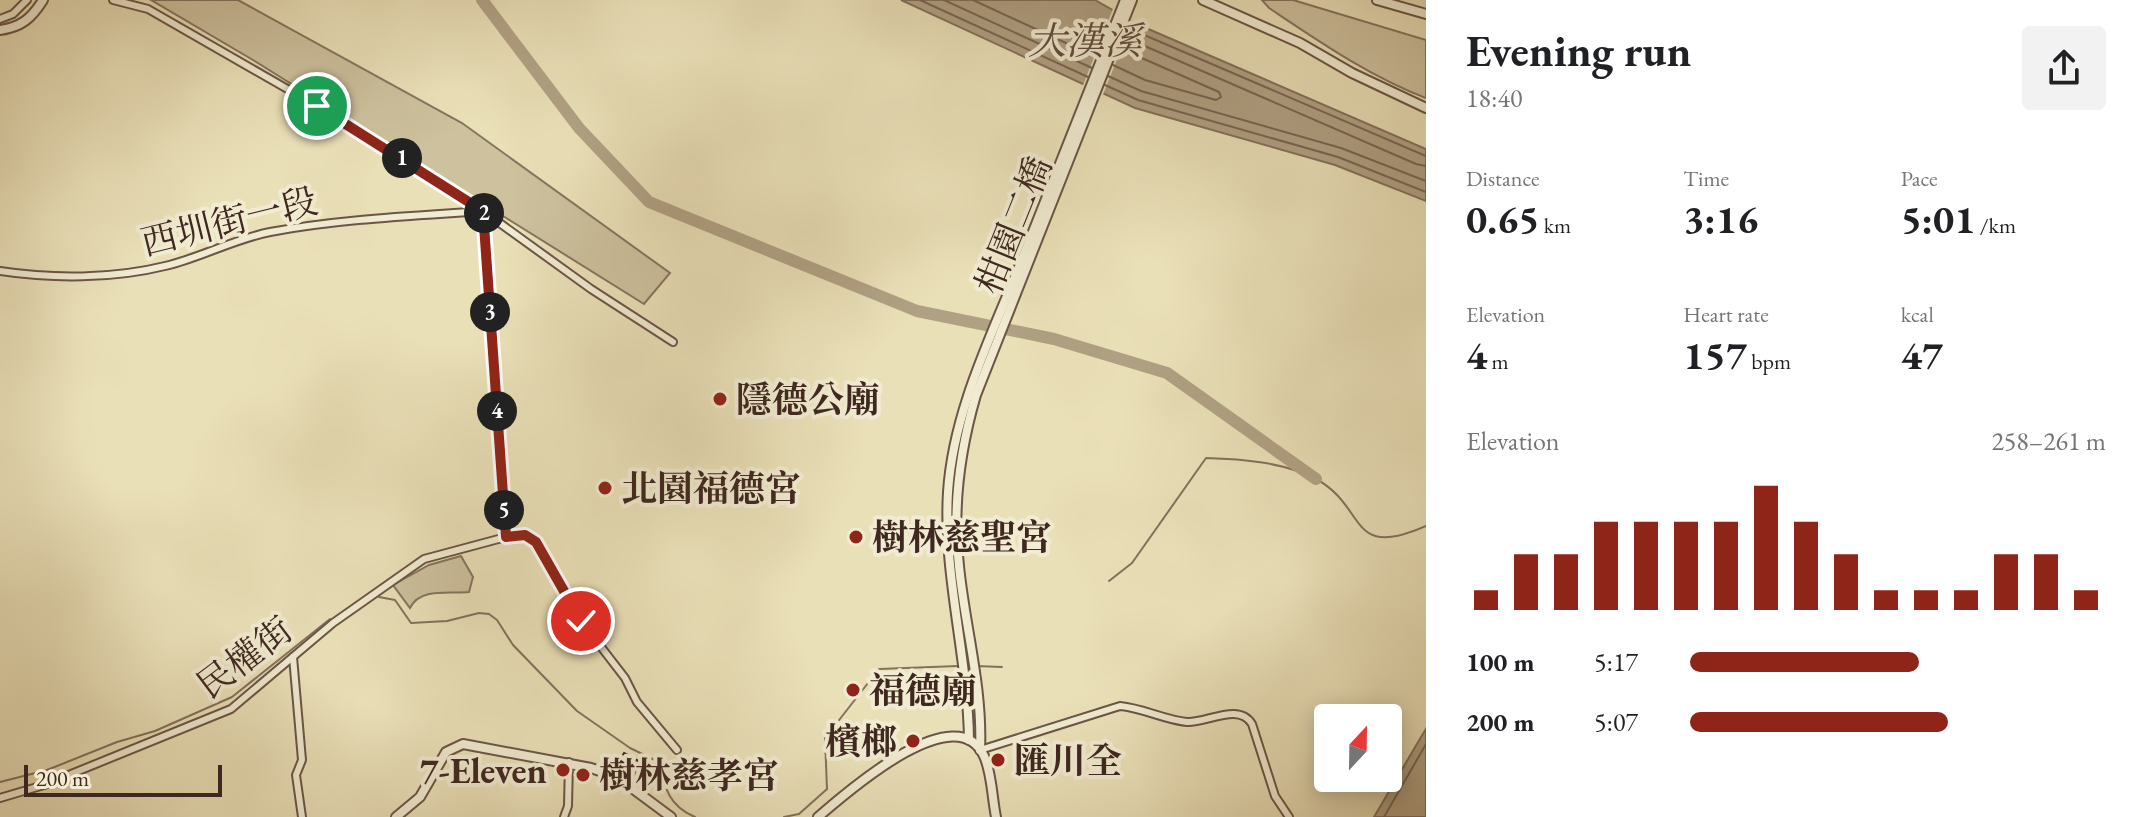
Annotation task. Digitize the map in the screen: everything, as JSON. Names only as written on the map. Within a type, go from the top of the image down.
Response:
[{"type":"street","points":[[0,19],[13,14],[27,0]]},
{"type":"street","points":[[0,30],[19,27],[43,0]]},
{"type":"street","points":[[113,0],[148,9],[317,106],[483,211],[591,289],[673,342]]},
{"type":"street","name":"柑園二橋","points":[[955,474],[963,411],[1125,0]]},
{"type":"street","name":"柑園二橋","points":[[955,474],[976,395],[1132,0]]},
{"type":"street","points":[[1203,0],[1300,43],[1352,73],[1426,108]]},
{"type":"street","points":[[1377,0],[1426,14]]},
{"type":"street","points":[[483,211],[506,537],[525,535],[536,542],[581,621],[625,678],[637,702],[677,750]]},
{"type":"street","name":"西圳街一段","points":[[0,271],[33,276],[127,272],[164,267],[267,233],[327,223],[483,211]]},
{"type":"street","points":[[955,474],[949,541],[969,707],[969,740]]},
{"type":"street","points":[[955,474],[957,553],[971,646],[981,732],[980,750]]},
{"type":"street","name":"民權街","points":[[0,798],[44,785],[231,709],[333,623],[424,559],[506,537]]},
{"type":"street","points":[[293,657],[302,760],[296,775],[302,817]]},
{"type":"street","points":[[980,750],[1120,706],[1140,708],[1188,722],[1239,714],[1249,718],[1252,724],[1275,796],[1289,817]]},
{"type":"street","points":[[818,817],[872,771],[910,750],[958,736],[969,740],[985,757],[996,817]]},
{"type":"street","points":[[396,817],[420,797],[446,752],[463,744],[569,762],[617,777],[671,817]]},
{"type":"street","points":[[564,817],[568,806],[569,762]]},
{"type":"shaded area","points":[[151,0],[238,0],[462,123],[670,273],[644,304],[253,60]]},
{"type":"shaded area","points":[[1262,0],[1293,0],[1426,40],[1426,98],[1345,58],[1269,8]]},
{"type":"shaded area","points":[[461,556],[473,577],[469,592],[428,594],[415,601],[410,608],[393,585],[429,565]]},
{"type":"water","name":"大漢溪","points":[[901,0],[1095,0],[1139,25],[1426,149],[1426,201],[1335,165],[1135,108]]},
{"type":"water","points":[[1426,729],[1426,817],[1374,817],[1389,792],[1402,792],[1402,769]]},
{"type":"pier","points":[[1114,6],[1134,17],[1102,97],[1082,88]]},
{"type":"building","points":[[624,753],[655,770],[646,785],[615,768]]},
{"type":"waterway","points":[[482,0],[579,128],[649,202],[917,311],[1054,339],[1167,373],[1316,479]]},
{"type":"waterway","points":[[1109,581],[1132,563],[1206,458],[1276,465],[1304,473],[1332,490],[1370,534],[1383,537],[1401,535],[1426,526]]},
{"type":"waterway","points":[[379,597],[395,600],[411,623],[489,614],[497,620],[513,645],[577,711],[630,748],[659,762],[670,796],[679,808],[695,817]]},
{"type":"waterway","points":[[0,782],[47,770],[117,742],[155,731],[232,697],[330,619]]},
{"type":"waterway","points":[[784,817],[799,814],[827,789],[825,738],[879,669],[958,666]]},
{"type":"waterway","points":[[976,666],[1002,667]]},
{"type":"place","name":"隱德公廟","points":[[720,399]]},
{"type":"place","name":"北園福德宮","points":[[605,488]]},
{"type":"place","name":"樹林慈聖宮","points":[[856,537]]},
{"type":"place","name":"福德廟","points":[[853,690]]},
{"type":"place","name":"檳榔","points":[[913,741]]},
{"type":"place","name":"匯川全","points":[[998,760]]},
{"type":"place","name":"7-Eleven","points":[[563,770]]},
{"type":"place","name":"樹林慈孝宮","points":[[583,775]]},
{"type":"route","points":[[317,106],[447,185],[483,211],[506,537],[525,535],[536,542],[581,621]]}]
